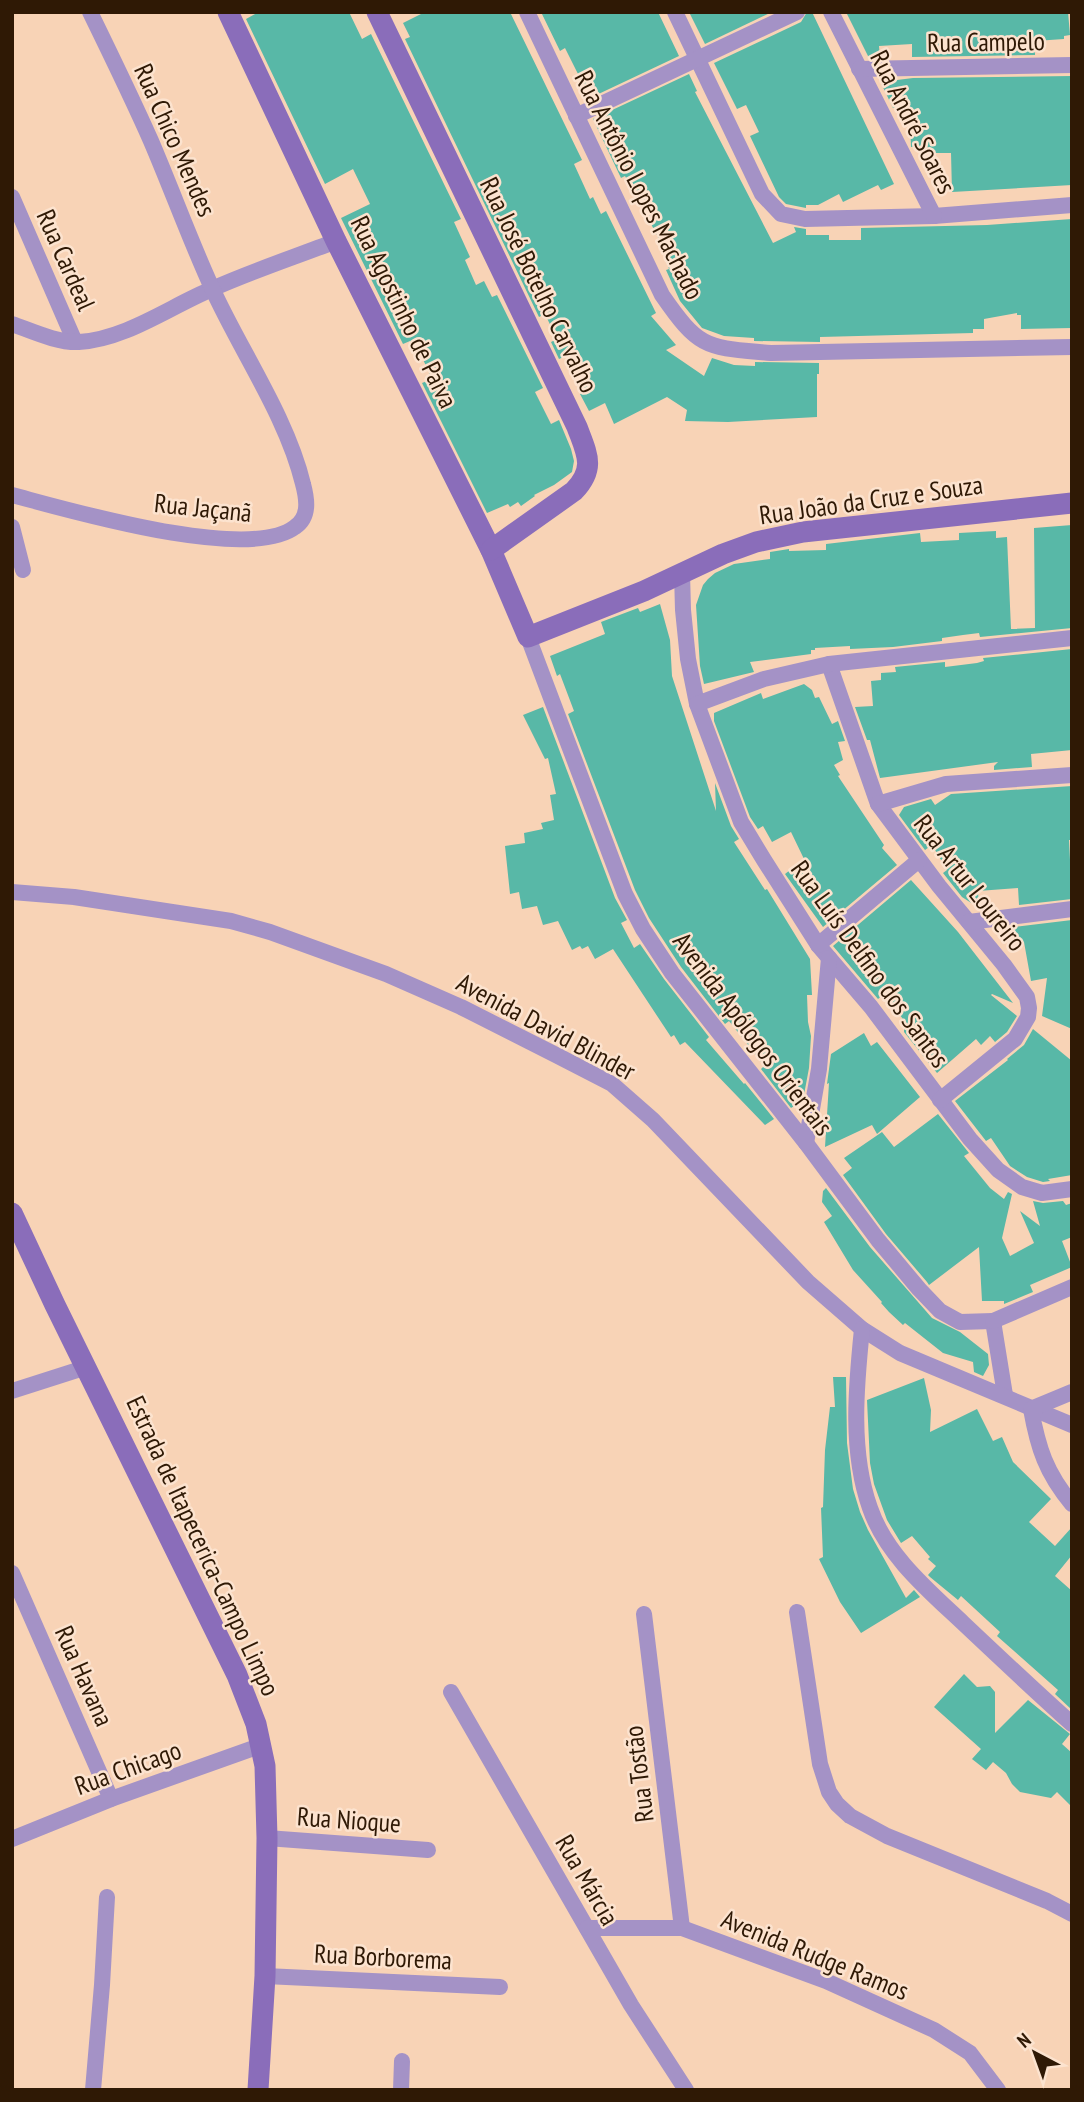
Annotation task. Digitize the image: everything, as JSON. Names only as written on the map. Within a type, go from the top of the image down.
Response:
[{"type":"main road","name":"Rua Agostinho de Paiva","points":[[228,12],[336,242],[491,550],[528,637]]},
{"type":"main road","name":"Rua José Botelho Carvalho","points":[[377,12],[577,427],[587,455],[588,470],[584,481],[574,491],[491,550]]},
{"type":"main road","name":"Rua João da Cruz e Souza","points":[[528,637],[645,591],[723,554],[757,542],[803,531],[1072,503]]},
{"type":"main road","name":"Estrada de Itapecerica-Campo Limpo","points":[[12,1213],[237,1675],[262,1745],[267,1839],[265,1976],[258,2090]]},
{"type":"street","name":"Rua Chico Mendes","points":[[90,12],[151,142],[212,288]]},
{"type":"street","name":"Rua Antônio Lopes Machado","points":[[527,12],[662,295],[682,324],[700,341],[727,349],[771,353],[1072,346]]},
{"type":"street","points":[[676,12],[762,194],[781,214],[805,219],[934,216],[1072,205]]},
{"type":"street","points":[[576,116],[797,12]]},
{"type":"street","name":"Rua André Soares","points":[[831,12],[934,216]]},
{"type":"street","name":"Rua Campelo","points":[[859,69],[1072,65]]},
{"type":"street","name":"Rua Cardeal","points":[[12,197],[75,342]]},
{"type":"street","points":[[12,324],[75,342],[99,340],[124,331],[212,288],[336,242]]},
{"type":"street","name":"Rua Jaçanã","points":[[12,495],[97,519],[220,540],[279,536],[301,522],[307,503],[293,452],[212,288]]},
{"type":"street","points":[[12,527],[23,570]]},
{"type":"street","name":"Rua Luís Delfino dos Santos","points":[[682,573],[687,647],[697,704],[741,822],[818,945],[871,1007],[940,1100],[998,1170],[1022,1186],[1042,1193],[1072,1189]]},
{"type":"street","name":"Avenida Apólogos Orientais","points":[[528,637],[625,894],[643,929],[672,973],[806,1143],[878,1240],[940,1311],[960,1322],[993,1321]]},
{"type":"street","points":[[697,704],[765,679],[828,664],[1072,638]]},
{"type":"street","name":"Rua Artur Loureiro","points":[[828,664],[878,804],[919,860],[1004,965],[1027,997],[1030,1008],[1015,1039],[940,1100]]},
{"type":"street","points":[[878,804],[946,784],[1072,775]]},
{"type":"street","points":[[818,945],[919,860]]},
{"type":"street","name":"Avenida David Blinder","points":[[12,891],[74,897],[231,920],[386,974],[474,1013],[612,1084],[653,1120],[812,1286],[862,1329],[900,1353],[1072,1424]]},
{"type":"street","points":[[969,922],[1072,909]]},
{"type":"street","points":[[806,1143],[820,1069],[829,958]]},
{"type":"street","points":[[1005,1395],[993,1321],[1072,1287]]},
{"type":"street","points":[[862,1329],[858,1404],[859,1467],[870,1510],[879,1528],[912,1574],[1072,1724]]},
{"type":"street","points":[[12,1391],[87,1367]]},
{"type":"street","points":[[1072,1391],[1031,1409],[1039,1449],[1059,1489],[1072,1504]]},
{"type":"street","name":"Rua Havana","points":[[12,1573],[111,1799]]},
{"type":"street","points":[[797,1612],[820,1764],[829,1792],[837,1804],[850,1816],[887,1836],[1048,1900],[1072,1914]]},
{"type":"street","name":"Rua Tostão","points":[[644,1614],[681,1928]]},
{"type":"street","name":"Rua Márcia","points":[[451,1692],[631,2005],[686,2090]]},
{"type":"street","name":"Rua Chicago","points":[[12,1839],[111,1799],[262,1745]]},
{"type":"street","name":"Rua Nioque","points":[[267,1839],[428,1850]]},
{"type":"street","points":[[93,2090],[107,1898]]},
{"type":"street","name":"Avenida Rudge Ramos","points":[[587,1928],[681,1928],[826,1981],[934,2030],[970,2053],[998,2090]]},
{"type":"street","name":"Rua Borborema","points":[[265,1976],[500,1987]]},
{"type":"street","points":[[401,2090],[402,2061]]},
{"type":"building","points":[[259,12],[349,12],[362,39],[371,34],[461,219],[454,222],[470,257],[465,260],[476,285],[484,281],[492,297],[497,295],[543,388],[535,392],[551,424],[559,420],[571,449],[574,461],[572,472],[521,506],[518,502],[510,507],[508,504],[487,513],[422,383],[432,379],[415,342],[403,344],[341,218],[370,204],[353,169],[325,184],[246,19]]},
{"type":"building","points":[[425,12],[510,12],[582,160],[574,164],[590,199],[593,197],[601,214],[606,211],[656,313],[651,316],[676,345],[666,350],[704,376],[712,358],[734,365],[755,366],[755,362],[819,363],[817,417],[728,422],[685,421],[687,410],[667,397],[614,424],[605,403],[589,411],[580,394],[585,392],[568,355],[559,359],[551,342],[557,339],[545,314],[539,317],[405,39],[410,37],[403,23]]},
{"type":"building","points":[[541,12],[658,12],[679,56],[590,98],[565,48],[560,51]]},
{"type":"building","points":[[689,12],[772,12],[705,44]]},
{"type":"building","points":[[807,12],[812,12],[894,184],[881,190],[878,185],[843,202],[839,194],[818,205],[806,205],[806,208],[786,204],[779,197],[750,136],[759,132],[746,105],[737,109],[714,63],[801,22]]},
{"type":"building","points":[[846,12],[1068,12],[1070,35],[1064,36],[1064,39],[1035,41],[1035,55],[912,57],[912,44],[879,46],[880,58],[869,58]]},
{"type":"building","points":[[689,74],[697,91],[695,92],[773,243],[796,232],[794,227],[806,229],[806,235],[829,235],[829,240],[861,240],[861,228],[987,225],[1072,219],[1072,328],[1021,329],[1021,315],[1017,313],[984,319],[984,329],[973,329],[973,333],[820,337],[820,342],[754,341],[754,338],[724,336],[702,328],[680,301],[666,270],[669,269],[666,261],[670,259],[625,176],[621,178],[593,119]]},
{"type":"building","points":[[1072,76],[1072,185],[952,192],[951,153],[927,153],[926,146],[911,147],[910,119],[903,119],[903,108],[893,108],[879,79],[881,82],[913,78]]},
{"type":"building","points":[[1072,525],[1072,628],[980,637],[979,633],[893,647],[815,648],[811,650],[811,654],[750,662],[754,672],[704,684],[700,666],[696,605],[708,579],[734,564],[770,559],[770,552],[789,549],[826,550],[826,544],[920,533],[921,542],[959,540],[959,533],[996,531],[996,538],[1007,537],[1011,629],[1035,628],[1034,528]]},
{"type":"building","points":[[660,604],[670,640],[672,676],[716,811],[715,783],[731,826],[739,839],[734,842],[810,959],[812,995],[807,995],[811,1036],[809,1068],[803,1100],[791,1108],[761,1069],[764,1066],[753,1051],[729,1021],[725,1024],[681,967],[649,918],[635,890],[568,714],[574,711],[550,656],[605,634],[601,622],[638,608],[640,612]]},
{"type":"building","points":[[1072,649],[1072,750],[1031,754],[1032,767],[994,770],[998,762],[880,778],[870,740],[867,740],[855,707],[873,706],[871,681],[881,680],[881,673],[896,672],[895,667],[945,662],[945,667],[977,663],[984,661],[983,658]]},
{"type":"building","points":[[804,684],[812,690],[815,698],[819,697],[832,724],[838,721],[845,741],[838,742],[843,760],[834,765],[840,775],[838,776],[884,845],[882,848],[897,865],[823,927],[785,874],[804,859],[791,832],[772,842],[763,826],[758,829],[750,817],[714,721],[714,713],[761,693],[763,699]]},
{"type":"building","points":[[543,707],[615,898],[627,920],[621,923],[634,948],[640,944],[709,1037],[706,1040],[774,1119],[765,1125],[685,1042],[680,1045],[674,1035],[671,1037],[613,949],[595,959],[588,946],[572,950],[558,921],[543,925],[537,906],[522,909],[519,892],[510,894],[505,846],[525,843],[524,833],[543,829],[541,823],[554,820],[550,795],[556,794],[548,758],[545,759],[523,715]]},
{"type":"building","points":[[1072,786],[1072,840],[1069,840],[1072,899],[1019,905],[1018,888],[978,891],[979,908],[962,897],[943,873],[947,870],[932,845],[925,850],[899,815],[904,807],[931,799],[935,805],[951,794]]},
{"type":"building","points":[[911,880],[958,932],[1013,1003],[991,995],[1017,1016],[1007,1032],[995,1042],[990,1036],[981,1045],[976,1039],[937,1073],[904,1032],[907,1024],[895,1009],[883,995],[878,999],[833,946]]},
{"type":"building","points":[[1072,920],[1072,1029],[1042,1016],[1047,978],[1031,981],[1024,942],[1015,943],[1013,927]]},
{"type":"building","points":[[1033,1029],[1072,1061],[1072,1175],[1043,1182],[1027,1177],[1010,1166],[991,1138],[986,1141],[955,1101],[1008,1060],[1024,1045]]},
{"type":"building","points":[[864,1033],[871,1046],[877,1042],[920,1097],[877,1134],[872,1125],[825,1147],[831,1054]]},
{"type":"building","points":[[938,1114],[969,1153],[964,1156],[990,1188],[1004,1199],[1008,1192],[1012,1194],[1002,1238],[1010,1256],[1034,1243],[1020,1211],[1040,1226],[1033,1201],[1063,1201],[1066,1205],[1072,1203],[1072,1237],[1062,1241],[1072,1267],[1030,1285],[1033,1292],[1004,1304],[1004,1301],[982,1301],[979,1247],[929,1285],[886,1234],[843,1175],[852,1168],[844,1158],[882,1132],[894,1147]]},
{"type":"building","points":[[826,1188],[870,1247],[932,1318],[960,1332],[988,1354],[989,1365],[983,1376],[974,1372],[973,1362],[943,1353],[905,1323],[903,1325],[853,1270],[824,1222],[832,1216],[822,1202]]},
{"type":"building","points":[[833,1377],[846,1377],[847,1443],[853,1489],[860,1512],[906,1598],[914,1590],[920,1597],[861,1633],[840,1602],[819,1559],[823,1557],[821,1508],[825,1450],[830,1407],[835,1407]]},
{"type":"building","points":[[924,1378],[931,1410],[930,1432],[977,1409],[993,1441],[1002,1437],[1013,1462],[1051,1499],[1029,1522],[1055,1546],[1072,1527],[1072,1555],[1055,1576],[1072,1591],[1072,1710],[1055,1694],[1058,1690],[997,1636],[1000,1632],[961,1596],[958,1600],[928,1575],[936,1566],[928,1559],[930,1557],[912,1536],[901,1543],[887,1520],[874,1484],[870,1463],[867,1400]]},
{"type":"building","points":[[964,1674],[977,1687],[990,1686],[995,1692],[995,1733],[1028,1700],[1070,1734],[1062,1744],[1072,1753],[1072,1807],[1057,1792],[1051,1798],[1020,1792],[1006,1773],[993,1762],[986,1770],[972,1759],[981,1749],[934,1707]]}]
